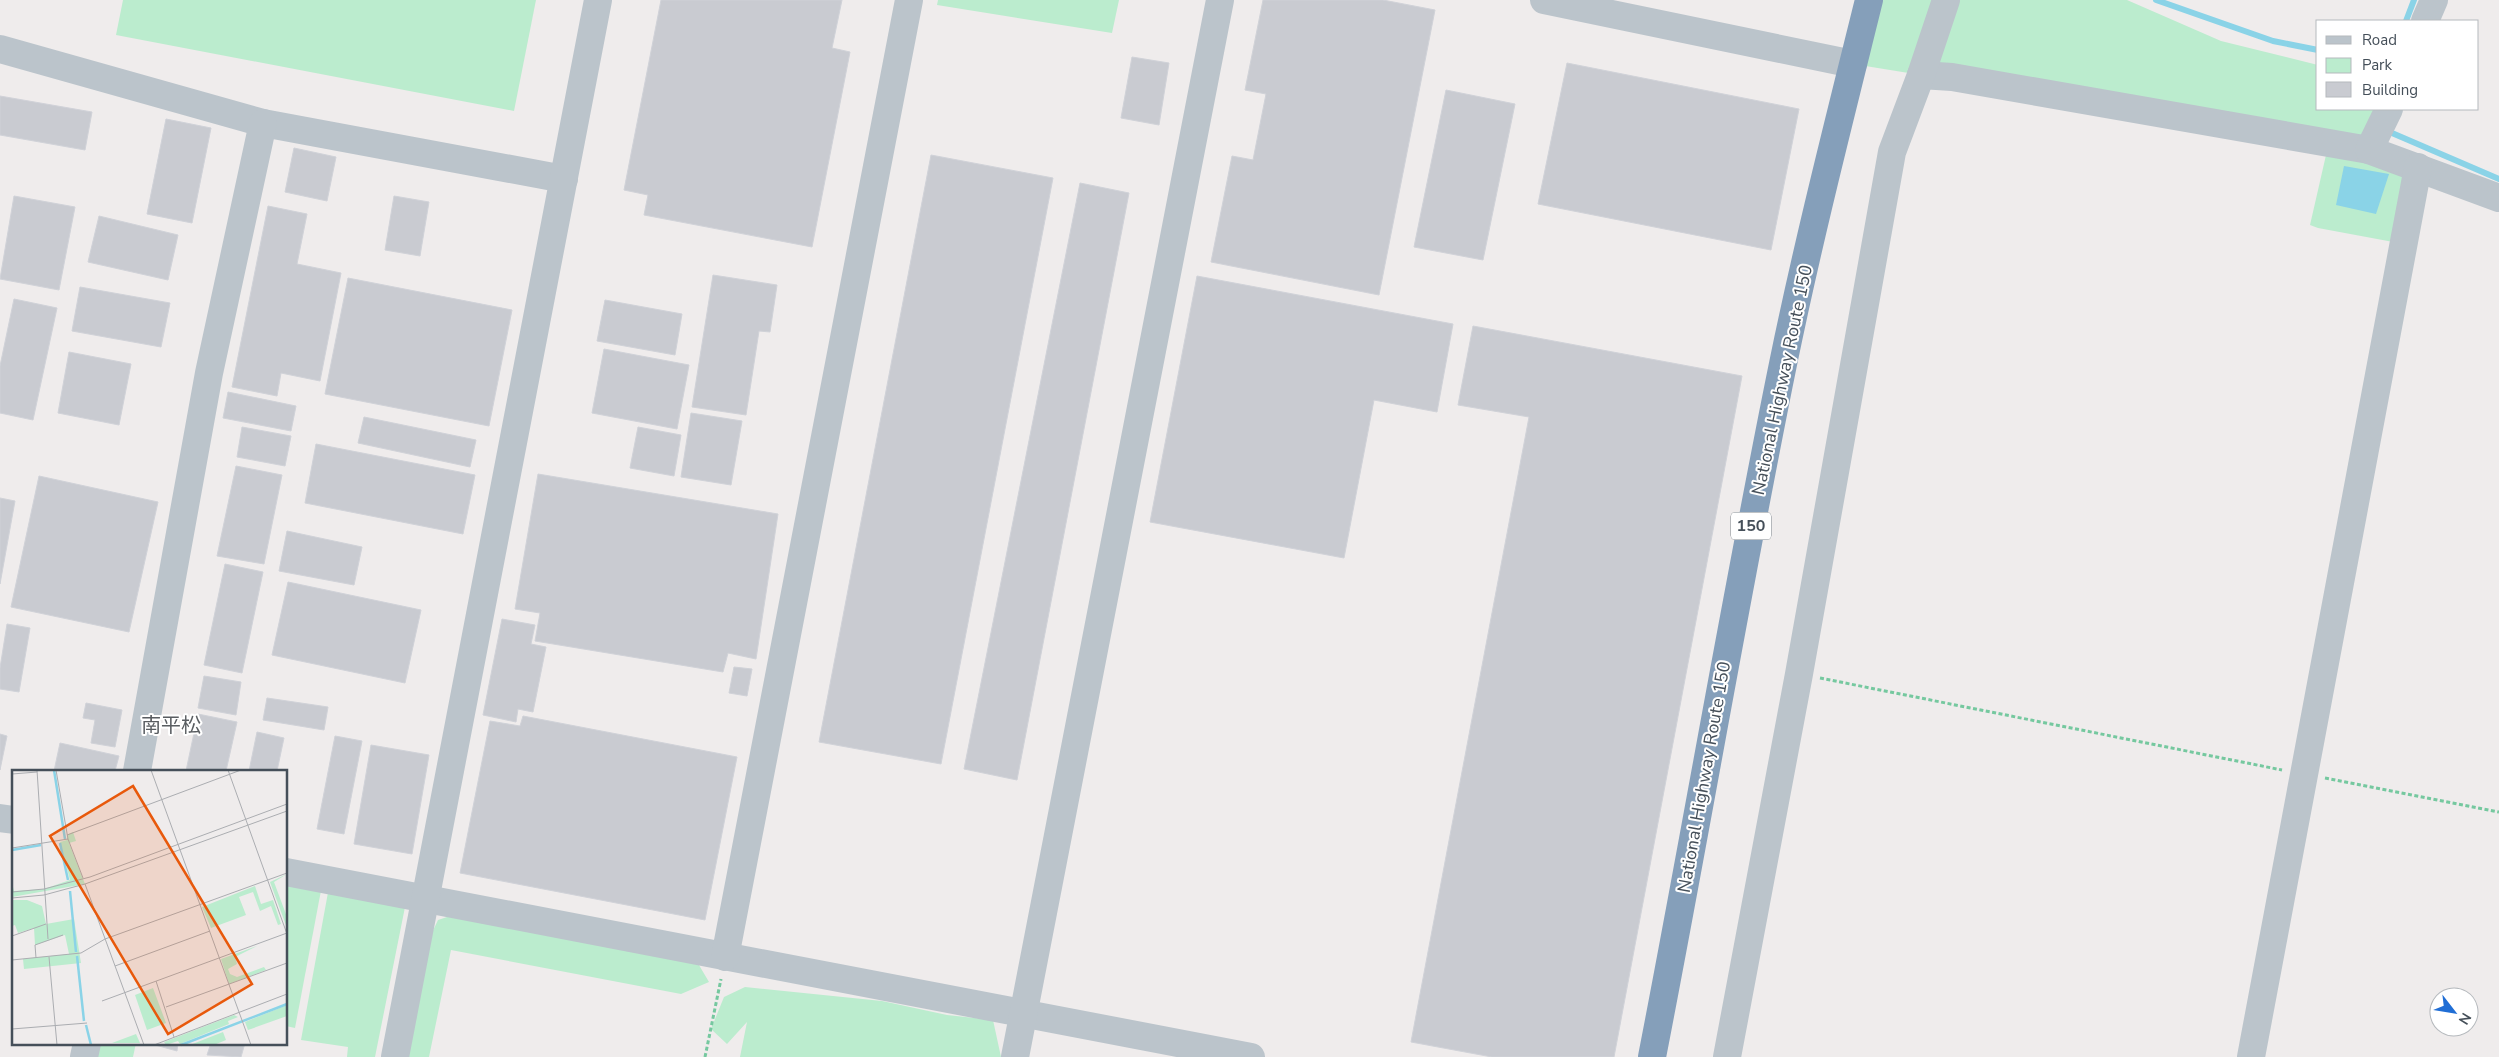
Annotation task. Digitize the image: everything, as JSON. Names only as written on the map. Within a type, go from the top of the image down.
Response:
[{"type":"highway","name":"National Highway Route 150","points":[[1652,1057],[1688,871],[1727,643],[1782,370],[1869,0]]},
{"type":"street","points":[[395,1057],[598,0]]},
{"type":"street","points":[[725,957],[909,0]]},
{"type":"street","points":[[1015,1057],[1220,0]]},
{"type":"street","points":[[1544,0],[1853,64]]},
{"type":"street","points":[[1727,1057],[1799,674],[1892,152],[1922,75],[1946,0]]},
{"type":"street","points":[[2425,20],[2434,0]]},
{"type":"street","points":[[0,49],[263,123],[564,179]]},
{"type":"street","points":[[1922,75],[2381,126],[2418,167],[2499,198]]},
{"type":"street","points":[[137,770],[209,373],[263,123]]},
{"type":"street","points":[[2251,1057],[2418,167]]},
{"type":"street","points":[[288,872],[1251,1057]]},
{"type":"street","points":[[84,1057],[87,1044]]},
{"type":"path","points":[[1799,674],[2499,812]]},
{"type":"path","points":[[705,1057],[725,957]]},
{"type":"green space","points":[[123,0],[536,0],[514,111],[116,35]]},
{"type":"green space","points":[[938,0],[1119,0],[1112,33],[937,5]]},
{"type":"green space","points":[[1869,0],[1955,0],[1921,75],[1853,64]]},
{"type":"green space","points":[[1958,0],[2127,0],[2221,41],[2316,65],[2316,110],[2374,110],[2365,143],[1935,66]]},
{"type":"green space","points":[[2329,142],[2418,167],[2404,244],[2310,225]]},
{"type":"green space","points":[[288,873],[323,880],[295,1028],[288,1026]]},
{"type":"green space","points":[[329,887],[406,902],[375,1057],[347,1057],[348,1047],[301,1040]]},
{"type":"green space","points":[[453,915],[696,960],[709,982],[681,994],[451,950],[429,1057],[404,1057],[429,939],[438,920]]},
{"type":"green space","points":[[745,987],[882,1001],[947,1015],[993,1020],[1001,1057],[740,1057],[747,1022],[727,1044],[711,1029],[724,997]]},
{"type":"green space","points":[[86,1044],[136,1044],[133,1057],[84,1057]]},
{"type":"water","points":[[2344,166],[2389,174],[2376,214],[2336,205]]},
{"type":"building","points":[[661,0],[842,0],[832,48],[850,52],[812,247],[644,215],[648,195],[624,190]]},
{"type":"building","points":[[1263,0],[1383,0],[1435,10],[1379,295],[1211,262],[1232,156],[1253,160],[1266,94],[1245,90]]},
{"type":"building","points":[[1132,57],[1169,63],[1159,125],[1121,118]]},
{"type":"building","points":[[1567,63],[1799,109],[1771,250],[1538,204]]},
{"type":"building","points":[[1446,90],[1515,104],[1483,260],[1414,247]]},
{"type":"building","points":[[0,96],[92,112],[85,150],[0,135]]},
{"type":"building","points":[[166,119],[211,128],[192,223],[147,214]]},
{"type":"building","points":[[294,148],[336,157],[327,201],[285,192]]},
{"type":"building","points":[[931,155],[1053,178],[941,764],[819,742]]},
{"type":"building","points":[[1080,183],[1129,193],[1017,780],[964,769]]},
{"type":"building","points":[[14,196],[75,207],[59,290],[0,279]]},
{"type":"building","points":[[394,196],[429,202],[420,256],[385,250]]},
{"type":"building","points":[[268,206],[307,214],[297,264],[341,273],[320,381],[281,373],[277,396],[232,387]]},
{"type":"building","points":[[99,216],[178,235],[168,280],[88,262]]},
{"type":"building","points":[[713,275],[777,285],[770,332],[759,331],[746,415],[692,407]]},
{"type":"building","points":[[1197,276],[1453,324],[1437,412],[1374,400],[1344,558],[1150,522]]},
{"type":"building","points":[[348,278],[512,310],[489,426],[325,394]]},
{"type":"building","points":[[80,287],[170,303],[161,347],[72,331]]},
{"type":"building","points":[[14,299],[57,308],[33,420],[0,413],[0,366]]},
{"type":"building","points":[[605,300],[682,314],[675,355],[597,341]]},
{"type":"building","points":[[1473,326],[1742,376],[1614,1057],[1492,1057],[1411,1042],[1529,417],[1458,405]]},
{"type":"building","points":[[604,349],[689,365],[677,429],[592,413]]},
{"type":"building","points":[[69,352],[131,364],[119,425],[58,413]]},
{"type":"building","points":[[228,392],[296,406],[291,431],[223,418]]},
{"type":"building","points":[[691,413],[742,421],[731,485],[681,477]]},
{"type":"building","points":[[364,417],[476,440],[470,467],[358,443]]},
{"type":"building","points":[[242,427],[291,436],[285,466],[237,457]]},
{"type":"building","points":[[638,427],[681,435],[674,476],[630,468]]},
{"type":"building","points":[[316,444],[475,475],[463,534],[305,503]]},
{"type":"building","points":[[236,466],[282,475],[264,564],[217,556]]},
{"type":"building","points":[[538,474],[778,514],[756,659],[728,653],[723,672],[535,641],[540,613],[515,609]]},
{"type":"building","points":[[39,476],[158,502],[129,632],[11,607]]},
{"type":"building","points":[[0,498],[15,501],[0,584]]},
{"type":"building","points":[[287,531],[362,547],[354,585],[279,571]]},
{"type":"building","points":[[225,564],[263,572],[242,673],[204,665]]},
{"type":"building","points":[[288,582],[421,610],[405,683],[272,655]]},
{"type":"building","points":[[502,619],[535,625],[531,644],[546,647],[533,712],[518,709],[516,722],[483,715]]},
{"type":"building","points":[[7,624],[30,628],[19,692],[0,689],[0,668]]},
{"type":"building","points":[[734,667],[752,669],[747,696],[729,693]]},
{"type":"building","points":[[204,676],[241,682],[236,715],[198,708]]},
{"type":"building","points":[[267,698],[328,707],[324,730],[263,720]]},
{"type":"building","points":[[86,703],[122,710],[115,747],[91,743],[95,720],[83,718]]},
{"type":"building","points":[[198,714],[237,722],[226,770],[186,770]]},
{"type":"building","points":[[523,716],[737,757],[705,920],[460,873],[490,721],[520,726]]},
{"type":"building","points":[[257,732],[284,738],[277,770],[249,770]]},
{"type":"building","points":[[0,734],[7,736],[0,770]]},
{"type":"building","points":[[335,736],[362,741],[344,834],[317,829]]},
{"type":"building","points":[[60,743],[119,756],[115,770],[54,770]]},
{"type":"building","points":[[371,745],[429,755],[412,854],[354,844]]},
{"type":"building","points":[[152,1044],[178,1044],[177,1051]]},
{"type":"building","points":[[211,1044],[245,1044],[241,1057],[207,1055]]},
{"type":"waterway","points":[[2156,0],[2273,41],[2316,50]]},
{"type":"waterway","points":[[2406,20],[2414,0]]},
{"type":"waterway","points":[[2385,130],[2499,179]]},
{"type":"district","name":"南平松","points":[[171,725]]}]
